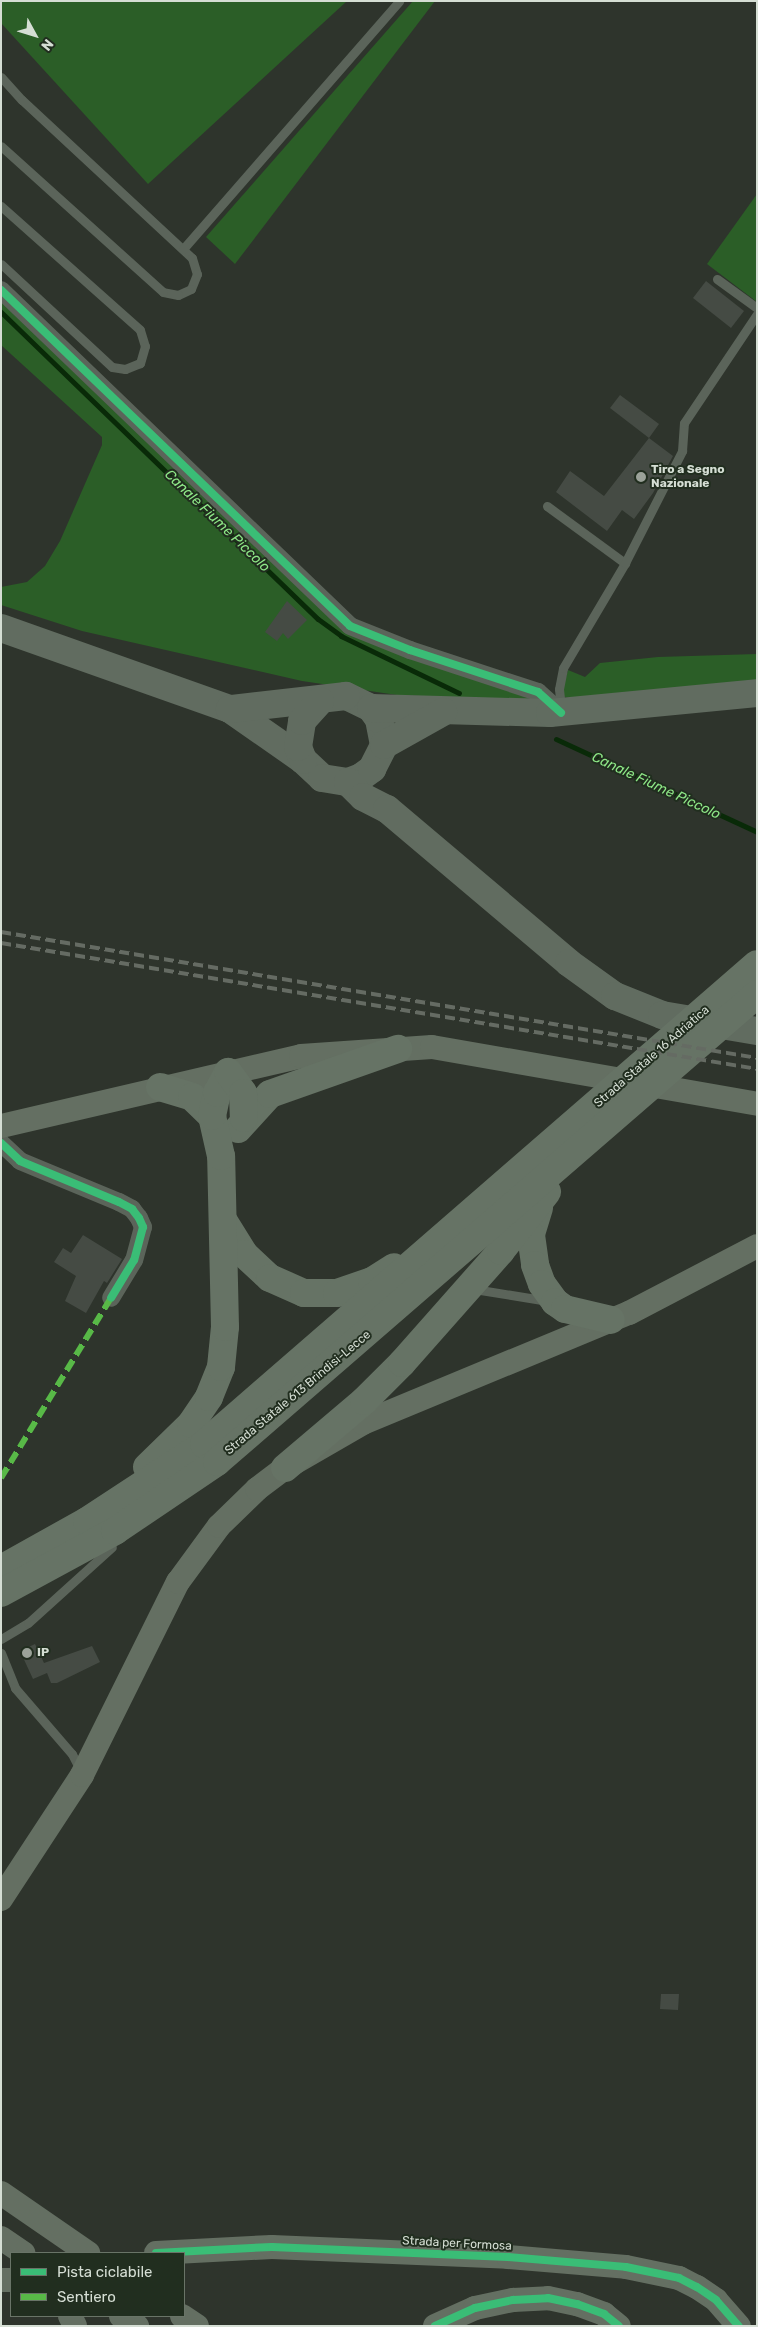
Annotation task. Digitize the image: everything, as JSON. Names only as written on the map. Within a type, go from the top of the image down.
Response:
[{"type":"highway","name":"Strada Statale 16 Adriatica","points":[[558,1153],[757,964]]},
{"type":"highway","name":"Strada Statale 16 Adriatica","points":[[558,1153],[757,994]]},
{"type":"highway","points":[[221,1156],[244,1118],[270,1094],[398,1049]]},
{"type":"highway","points":[[87,1521],[114,1492],[154,1462],[191,1424],[209,1397],[221,1367],[224,1327],[221,1156],[212,1116],[217,1094],[228,1072],[243,1093],[244,1118]]},
{"type":"highway","points":[[160,1087],[192,1097],[212,1116]]},
{"type":"highway","points":[[558,1153],[539,1205],[531,1235],[535,1265],[555,1302],[577,1314],[611,1320]]},
{"type":"highway","name":"Strada Statale 613 Brindisi-Lecce","points":[[1,1569],[87,1521],[204,1444],[462,1222],[558,1153]]},
{"type":"highway","name":"Strada Statale 613 Brindisi-Lecce","points":[[1,1593],[115,1531],[217,1462],[327,1370],[558,1153]]},
{"type":"highway","points":[[285,1468],[364,1401],[469,1288],[539,1205]]},
{"type":"highway","points":[[222,1220],[244,1254],[270,1278],[304,1293],[337,1293],[372,1281],[462,1222]]},
{"type":"main road","points":[[1,628],[230,709],[303,760],[322,778],[348,782],[363,797],[395,816],[569,963],[615,996],[662,1015],[757,1031]]},
{"type":"main road","points":[[230,709],[320,701],[346,696],[370,708],[562,713],[757,693]]},
{"type":"main road","points":[[303,760],[298,747],[302,721],[320,701]]},
{"type":"main road","points":[[348,782],[372,769],[384,745],[383,731],[370,708]]},
{"type":"main road","points":[[384,745],[444,711]]},
{"type":"main road","points":[[1,1126],[160,1087],[301,1056],[432,1047],[757,1104]]},
{"type":"main road","points":[[1,1899],[82,1775],[178,1582],[219,1526],[256,1489],[285,1468],[363,1423],[611,1320],[757,1246]]},
{"type":"main road","points":[[1,2193],[46,2226],[86,2252]]},
{"type":"main road","points":[[1,2238],[22,2252]]},
{"type":"main road","name":"Strada per Formosa","points":[[175,2252],[272,2247],[508,2257],[626,2267],[679,2278],[697,2287],[716,2300],[739,2326]]},
{"type":"main road","points":[[434,2326],[475,2308],[513,2300],[548,2298],[577,2304],[604,2314],[619,2326]]},
{"type":"main road","points":[[124,2317],[137,2326]]},
{"type":"main road","points":[[184,2317],[197,2326]]},
{"type":"street","points":[[1,290],[350,626],[410,650],[538,692],[562,713]]},
{"type":"street","points":[[1,1143],[20,1161],[118,1202],[132,1209],[139,1218],[143,1227],[134,1260],[112,1298]]},
{"type":"lane","points":[[183,249],[399,1]]},
{"type":"lane","points":[[1,77],[192,258],[197,274],[191,289],[178,295],[163,292],[1,146]]},
{"type":"lane","points":[[1,206],[140,330],[145,346],[140,362],[125,369],[112,367],[1,264]]},
{"type":"lane","points":[[717,279],[757,308]]},
{"type":"lane","points":[[562,713],[559,689],[563,668],[625,562],[682,451],[684,423],[757,314]]},
{"type":"lane","points":[[547,506],[625,562]]},
{"type":"lane","points":[[469,1288],[555,1302]]},
{"type":"lane","points":[[194,1490],[268,1430],[327,1370]]},
{"type":"lane","points":[[1,1640],[28,1624],[101,1555],[123,1539]]},
{"type":"lane","points":[[1,1653],[15,1688],[65,1745],[82,1775]]},
{"type":"lane","points":[[65,1745],[84,1751],[94,1749]]},
{"type":"green space","points":[[1,1],[347,1],[148,184],[1,23]]},
{"type":"green space","points":[[413,1],[435,1],[235,264],[206,237]]},
{"type":"green space","points":[[757,194],[757,302],[707,264]]},
{"type":"green space","points":[[1,298],[320,605],[531,698],[530,701],[397,695],[302,681],[82,631],[1,605],[1,587],[27,582],[45,566],[60,541],[102,445],[102,437],[1,345]]},
{"type":"green space","points":[[757,654],[757,680],[575,698],[564,697],[562,691],[568,670],[585,677],[600,663],[658,657]]},
{"type":"building","points":[[706,281],[744,311],[731,328],[693,298]]},
{"type":"building","points":[[620,395],[659,424],[649,438],[610,408]]},
{"type":"building","name":"Tiro a Segno Nazionale","points":[[649,438],[673,456],[653,493],[634,519],[622,510],[607,531],[556,492],[570,471],[604,496]]},
{"type":"building","points":[[287,601],[307,620],[288,639],[283,633],[277,641],[265,632]]},
{"type":"building","points":[[83,1235],[122,1259],[107,1283],[104,1281],[86,1313],[65,1301],[76,1276],[54,1262],[63,1248],[71,1253]]},
{"type":"building","points":[[35,1644],[44,1663],[92,1646],[100,1662],[57,1683],[51,1683],[47,1673],[33,1679],[20,1651]]},
{"type":"building","points":[[661,1994],[679,1994],[678,2010],[660,2009]]},
{"type":"waterway","name":"Canale Fiume Piccolo","points":[[1,312],[318,619],[341,636],[459,693]]},
{"type":"waterway","name":"Canale Fiume Piccolo","points":[[556,739],[757,832]]},
{"type":"railway","points":[[1,932],[757,1058]]},
{"type":"railway","points":[[1,943],[757,1069]]},
{"type":"marked path","points":[[1,1478],[111,1298]]},
{"type":"cycle path","points":[[1,290],[350,626],[410,650],[538,692],[561,713]]},
{"type":"cycle path","points":[[1,1143],[20,1161],[119,1202],[132,1209],[139,1218],[143,1227],[134,1260],[111,1298]]},
{"type":"cycle path","points":[[175,2252],[272,2247],[508,2257],[626,2267],[679,2278],[697,2287],[716,2300],[739,2326]]},
{"type":"cycle path","points":[[435,2326],[475,2308],[513,2300],[548,2298],[577,2304],[604,2314],[619,2326]]},
{"type":"place","name":"Tiro a Segno Nazionale","points":[[641,477]]},
{"type":"place","name":"IP","points":[[27,1653]]}]
